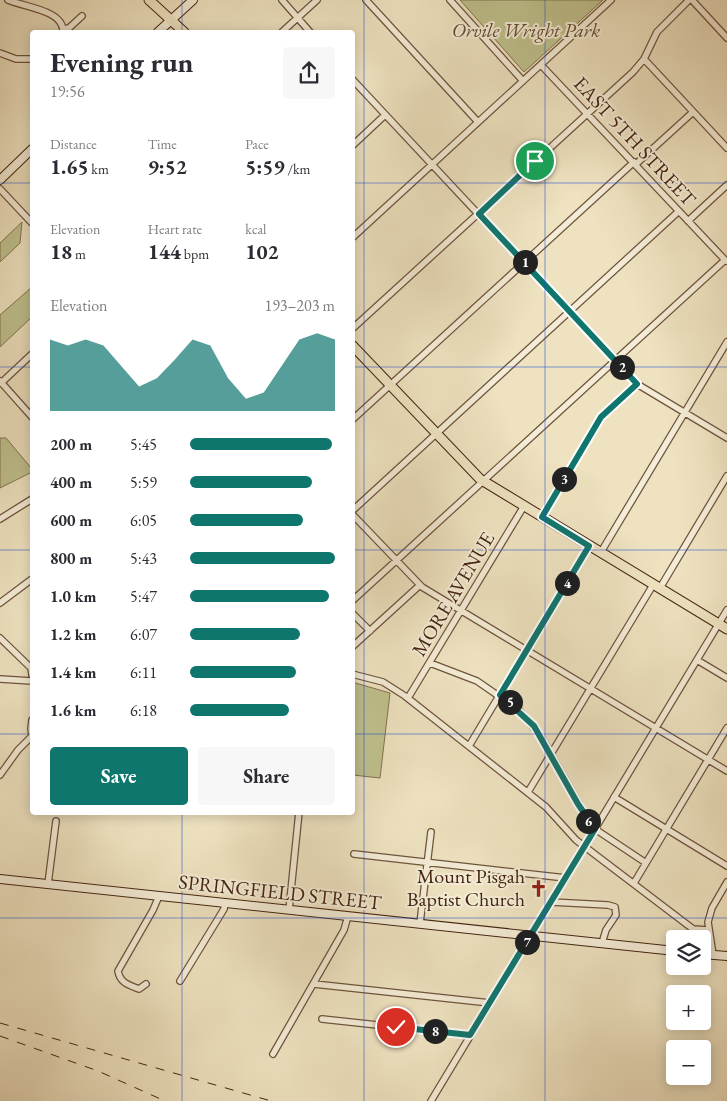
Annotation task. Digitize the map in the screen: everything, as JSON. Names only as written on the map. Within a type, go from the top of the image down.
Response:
[{"type":"main road","points":[[149,0],[182,30]]},
{"type":"main road","points":[[160,30],[193,0]]},
{"type":"main road","points":[[0,180],[30,151]]},
{"type":"main road","points":[[355,347],[483,481],[727,629]]},
{"type":"main road","name":"SPRINGFIELD STREET","points":[[0,879],[666,950]]},
{"type":"main road","points":[[713,955],[727,956]]},
{"type":"street","points":[[8,0],[51,14],[58,20],[63,30]]},
{"type":"street","points":[[282,0],[308,30]]},
{"type":"street","points":[[284,30],[317,0]]},
{"type":"street","points":[[366,0],[478,122]]},
{"type":"street","points":[[450,0],[523,81]]},
{"type":"street","points":[[355,235],[611,0]]},
{"type":"street","points":[[355,326],[644,60],[656,32],[691,0],[727,38]]},
{"type":"street","points":[[65,30],[82,16]]},
{"type":"street","points":[[0,53],[16,59],[30,59]]},
{"type":"street","points":[[644,60],[727,148]]},
{"type":"street","name":"EAST 5TH STREET","points":[[541,65],[726,261]]},
{"type":"street","points":[[355,82],[637,384],[727,438]]},
{"type":"street","points":[[355,417],[693,112]]},
{"type":"street","points":[[355,143],[385,115]]},
{"type":"street","points":[[688,221],[727,185]]},
{"type":"street","points":[[0,189],[30,221]]},
{"type":"street","points":[[355,509],[679,211]]},
{"type":"street","points":[[355,598],[726,261]]},
{"type":"street","points":[[601,552],[727,342]]},
{"type":"street","points":[[30,356],[1,382],[30,415]]},
{"type":"street","points":[[542,517],[601,417],[637,384]]},
{"type":"street","points":[[528,792],[591,689],[727,476]]},
{"type":"street","points":[[0,519],[30,500]]},
{"type":"street","name":"MORE AVENUE","points":[[408,698],[524,506]]},
{"type":"street","points":[[355,515],[420,585],[727,771]]},
{"type":"street","points":[[469,746],[589,546]]},
{"type":"street","points":[[0,603],[30,580]]},
{"type":"street","points":[[355,644],[420,585]]},
{"type":"street","points":[[430,1101],[727,610]]},
{"type":"street","points":[[355,616],[370,631]]},
{"type":"street","points":[[0,638],[30,664]]},
{"type":"street","points":[[697,660],[727,678]]},
{"type":"street","points":[[430,663],[467,676],[500,695],[528,718],[552,755],[578,804],[595,829],[646,863]]},
{"type":"street","points":[[355,675],[383,682],[408,698],[528,792],[584,846],[634,882],[693,929],[708,930],[709,916],[727,882]]},
{"type":"street","points":[[0,679],[30,681]]},
{"type":"street","points":[[634,882],[727,728]]},
{"type":"street","points":[[0,775],[30,738]]},
{"type":"street","points":[[614,797],[727,866]]},
{"type":"street","points":[[289,910],[299,815]]},
{"type":"street","points":[[48,884],[56,821]]},
{"type":"street","points":[[420,923],[431,832]]},
{"type":"street","points":[[354,854],[566,878]]},
{"type":"street","points":[[146,984],[138,989],[124,983],[118,971],[159,896]]},
{"type":"street","points":[[180,981],[224,909],[225,902]]},
{"type":"street","points":[[551,902],[613,905],[617,910],[616,915],[606,930],[602,943]]},
{"type":"street","points":[[273,1054],[344,930],[348,916]]},
{"type":"street","points":[[711,945],[713,955]]},
{"type":"street","points":[[314,984],[490,1003]]},
{"type":"street","points":[[322,1019],[470,1035]]},
{"type":"green space","name":"Orvile Wright Park","points":[[460,0],[603,0],[524,72]]},
{"type":"green space","points":[[22,222],[20,243],[0,262],[0,243]]},
{"type":"green space","points":[[30,289],[30,319],[0,347],[0,315]]},
{"type":"green space","points":[[0,438],[6,438],[30,467],[30,473],[0,488]]},
{"type":"green space","points":[[355,683],[390,693],[380,778],[355,775]]},
{"type":"railway","points":[[0,1023],[271,1101]]},
{"type":"railway","points":[[0,1036],[98,1071],[165,1101]]},
{"type":"place","name":"Mount Pisgah Baptist Church","points":[[539,888]]},
{"type":"route","points":[[396,1027],[470,1035],[520,956],[595,829],[568,788],[534,726],[528,718],[500,695],[589,546],[542,517],[601,417],[637,384],[479,214],[535,161]]}]
